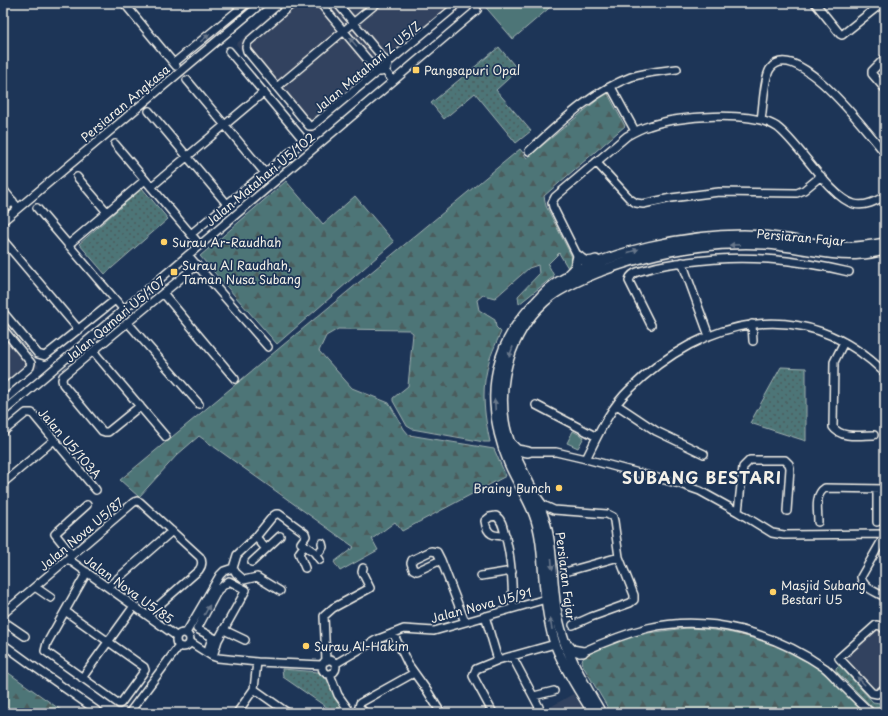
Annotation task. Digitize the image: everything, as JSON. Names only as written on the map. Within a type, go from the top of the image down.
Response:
[{"type":"main road","points":[[560,281],[584,273],[613,258],[638,250],[679,241],[729,235],[768,237],[842,247],[860,247],[885,243]]},
{"type":"main road","name":"Persiaran Fajar","points":[[601,713],[576,670],[566,660],[560,643],[550,540],[547,525],[536,497],[513,457],[504,419],[504,380],[508,362],[514,343],[526,323],[542,304],[584,273],[669,251],[704,246],[767,244],[840,254],[860,254],[885,250]]},
{"type":"main road","points":[[860,254],[876,254],[885,257]]},
{"type":"main road","points":[[576,670],[577,660],[583,652],[572,650],[560,643],[546,599],[539,534],[535,516],[513,457],[497,426],[495,404],[497,370],[502,350],[511,332],[527,310],[548,290],[575,268],[578,256],[585,262],[613,258]]},
{"type":"main road","points":[[508,439],[518,450],[528,452]]},
{"type":"main road","points":[[513,457],[528,452]]},
{"type":"main road","points":[[566,660],[593,713]]},
{"type":"street","points":[[124,3],[180,71]]},
{"type":"street","points":[[174,63],[248,3]]},
{"type":"street","name":"Persiaran Angkasa","points":[[3,220],[262,3]]},
{"type":"street","points":[[293,3],[248,42],[246,47],[247,51],[277,87],[377,3]]},
{"type":"street","points":[[320,3],[382,72],[393,81]]},
{"type":"street","points":[[337,3],[388,64]]},
{"type":"street","name":"Jalan Matahari U5/102","points":[[3,412],[477,10],[472,3]]},
{"type":"street","points":[[816,3],[840,34],[845,34],[882,3]]},
{"type":"street","name":"Jalan Matahari Z U5/Z","points":[[277,87],[309,126],[312,126],[382,72],[388,64],[450,11],[452,5]]},
{"type":"street","points":[[191,234],[301,143],[302,140],[229,51]]},
{"type":"street","points":[[174,63],[196,58]]},
{"type":"street","points":[[885,58],[872,71],[872,74],[885,89]]},
{"type":"street","points":[[761,120],[766,78],[769,70],[783,62],[794,64],[810,72],[830,89],[885,153]]},
{"type":"street","points":[[529,151],[582,104],[611,87],[632,77],[650,72],[677,69]]},
{"type":"street","points":[[187,80],[265,173]]},
{"type":"street","points":[[611,87],[635,131]]},
{"type":"street","points":[[151,187],[264,92]]},
{"type":"street","points":[[149,111],[227,204]]},
{"type":"street","points":[[584,273],[578,256],[553,207],[553,200],[558,194],[617,144],[635,131],[668,121],[699,118],[737,117],[749,117],[761,120],[776,126],[840,196],[852,204],[868,204],[885,196]]},
{"type":"street","points":[[115,144],[200,245]]},
{"type":"street","points":[[596,162],[630,199],[636,203],[644,204],[671,198],[719,192],[797,193],[804,190],[821,176]]},
{"type":"street","points":[[76,177],[107,212]]},
{"type":"street","points":[[68,245],[145,180]]},
{"type":"street","points":[[3,189],[18,208]]},
{"type":"street","points":[[3,209],[13,201]]},
{"type":"street","points":[[37,208],[124,310]]},
{"type":"street","points":[[3,240],[78,330]]},
{"type":"street","points":[[188,255],[268,347]]},
{"type":"street","points":[[651,325],[630,284],[630,277],[632,274],[652,268],[710,258],[744,257],[809,263],[849,272]]},
{"type":"street","points":[[682,262],[709,336]]},
{"type":"street","name":"Jalan Qamari U5/107","points":[[140,406],[108,432],[102,431],[62,384],[63,376],[197,265]]},
{"type":"street","points":[[163,293],[235,379]]},
{"type":"street","points":[[3,312],[38,354],[43,356],[48,355],[115,300]]},
{"type":"street","points":[[128,323],[199,404]]},
{"type":"street","points":[[586,459],[597,437],[617,405],[629,390],[660,364],[680,351],[709,336],[739,326],[752,324],[789,323],[823,332],[844,342],[864,355],[885,373]]},
{"type":"street","points":[[752,324],[753,341]]},
{"type":"street","points":[[3,329],[31,363],[31,365],[3,390]]},
{"type":"street","points":[[844,342],[834,362],[833,427],[836,431],[844,435],[874,435]]},
{"type":"street","points":[[93,351],[166,437]]},
{"type":"street","points":[[536,405],[597,437]]},
{"type":"street","points":[[617,405],[656,431],[704,454]]},
{"type":"street","name":"Jalan U5/103A","points":[[3,432],[26,413],[32,414],[96,490]]},
{"type":"street","points":[[3,483],[54,440]]},
{"type":"street","points":[[528,452],[556,452],[680,484],[700,491],[772,533],[784,535],[885,535],[861,578],[866,587],[885,597]]},
{"type":"street","points":[[738,512],[743,467],[750,460],[785,460],[789,464],[787,511]]},
{"type":"street","points":[[818,522],[818,496],[825,488],[885,490]]},
{"type":"street","points":[[876,490],[877,522]]},
{"type":"street","points":[[536,497],[543,505],[554,510],[607,514],[613,517],[619,557],[635,598],[632,602],[573,625]]},
{"type":"street","name":"Jalan Nova U5/87","points":[[3,614],[136,501],[140,502],[200,557],[202,561],[202,565],[199,570],[148,615]]},
{"type":"street","name":"Jalan Nova U5/85","points":[[87,505],[55,534],[70,557],[87,572],[176,636]]},
{"type":"street","points":[[547,525],[547,513],[554,510]]},
{"type":"street","points":[[280,590],[257,577],[244,580],[236,574],[233,568],[237,555],[256,537],[276,514],[279,514],[305,533],[306,536],[301,543],[318,557],[323,547],[322,543]]},
{"type":"street","points":[[108,587],[172,532]]},
{"type":"street","points":[[252,562],[280,536]]},
{"type":"street","points":[[506,536],[510,550],[513,608]]},
{"type":"street","points":[[256,537],[266,549]]},
{"type":"street","points":[[304,546],[299,553],[305,568]]},
{"type":"street","points":[[565,572],[619,557]]},
{"type":"street","points":[[441,560],[465,622]]},
{"type":"street","points":[[186,633],[220,575],[224,571],[233,568]]},
{"type":"street","points":[[352,713],[338,695],[330,674],[323,671],[324,616],[333,608],[370,588],[362,572],[362,568]]},
{"type":"street","points":[[481,576],[512,571]]},
{"type":"street","points":[[65,611],[144,667],[145,670],[123,702],[119,704],[45,651],[47,643],[65,611],[87,572]]},
{"type":"street","points":[[210,654],[215,639],[224,630],[246,590],[229,581],[218,590],[197,629],[215,639]]},
{"type":"street","points":[[35,587],[51,598]]},
{"type":"street","name":"Jalan Nova U5/91","points":[[335,664],[376,640],[404,629],[434,631],[546,599]]},
{"type":"street","points":[[82,678],[134,606]]},
{"type":"street","points":[[485,616],[498,660]]},
{"type":"street","points":[[3,620],[25,636]]},
{"type":"street","points":[[566,660],[617,637],[650,628],[690,624],[708,624],[756,633],[787,646],[826,669],[871,713]]},
{"type":"street","points":[[885,630],[881,626],[876,625],[839,658],[872,692],[877,694],[885,688]]},
{"type":"street","points":[[224,630],[245,640]]},
{"type":"street","points":[[179,646],[176,643],[176,636],[180,633],[186,633]]},
{"type":"street","points":[[186,633],[190,638],[190,642],[210,654],[257,662],[324,663],[330,660],[335,664],[335,670],[330,674]]},
{"type":"street","points":[[393,633],[402,653],[428,692],[439,712]]},
{"type":"street","points":[[179,646],[184,647],[190,642]]},
{"type":"street","points":[[493,713],[473,676],[476,669],[480,666],[498,660],[560,643]]},
{"type":"street","points":[[3,644],[100,713]]},
{"type":"street","points":[[129,713],[179,646]]},
{"type":"street","points":[[512,656],[540,707]]},
{"type":"street","points":[[237,713],[254,689],[257,662]]},
{"type":"street","points":[[365,713],[359,707],[360,703],[414,673]]},
{"type":"street","points":[[254,689],[288,713]]},
{"type":"street","points":[[534,696],[554,691]]},
{"type":"shaded area","points":[[285,3],[460,3],[463,7],[311,134],[236,44]]},
{"type":"shaded area","points":[[3,323],[39,366],[3,397]]},
{"type":"shaded area","points":[[876,628],[881,629],[885,633],[885,685],[878,692],[844,656]]},
{"type":"shaded area","points":[[573,694],[586,713],[540,713]]},
{"type":"green space","points":[[482,3],[555,3],[513,39]]},
{"type":"green space","points":[[499,47],[518,70],[496,90],[531,131],[516,143],[475,93],[444,119],[431,103]]},
{"type":"green space","points":[[607,92],[625,126],[544,196],[546,206],[572,257],[568,268],[559,253],[548,264],[554,276],[519,304],[518,296],[539,274],[538,265],[529,268],[495,298],[483,295],[477,300],[479,310],[495,320],[496,327],[501,332],[489,360],[484,388],[485,415],[490,442],[412,429],[407,426],[393,401],[393,398],[408,386],[413,333],[409,330],[338,329],[326,336],[319,351],[352,388],[389,403],[409,435],[494,449],[506,476],[402,531],[395,522],[372,539],[378,550],[340,571],[334,562],[354,547],[199,436],[177,455],[139,497],[120,480],[520,149],[527,158]]},
{"type":"green space","points":[[286,181],[323,224],[355,196],[394,242],[277,344],[200,256]]},
{"type":"green space","points":[[142,188],[168,219],[105,274],[79,244]]},
{"type":"green space","points":[[781,367],[806,368],[806,441],[750,423]]},
{"type":"green space","points":[[573,431],[584,437],[578,448],[567,443]]},
{"type":"green space","points":[[686,628],[717,630],[747,636],[775,646],[825,671],[866,713],[611,713],[583,666],[582,660],[586,655],[627,637]]},
{"type":"green space","points":[[839,665],[873,702],[880,703],[885,698],[885,706],[874,709],[836,671],[836,668]]},
{"type":"green space","points":[[3,669],[65,713],[3,713]]},
{"type":"green space","points":[[282,669],[318,672],[329,681],[344,709],[341,713],[335,713],[283,677]]},
{"type":"place","name":"Pangsapuri Opal","points":[[416,70]]},
{"type":"place","name":"Surau Ar-Raudhah","points":[[164,242]]},
{"type":"place","name":"Surau Al Raudhah, Taman Nusa Subang","points":[[174,272]]},
{"type":"place","name":"Brainy Bunch","points":[[559,488]]},
{"type":"place","name":"Masjid Subang Bestari U5","points":[[773,592]]},
{"type":"place","name":"Surau Al-Hakim","points":[[306,646]]},
{"type":"district","name":"SUBANG BESTARI","points":[[702,477]]}]
